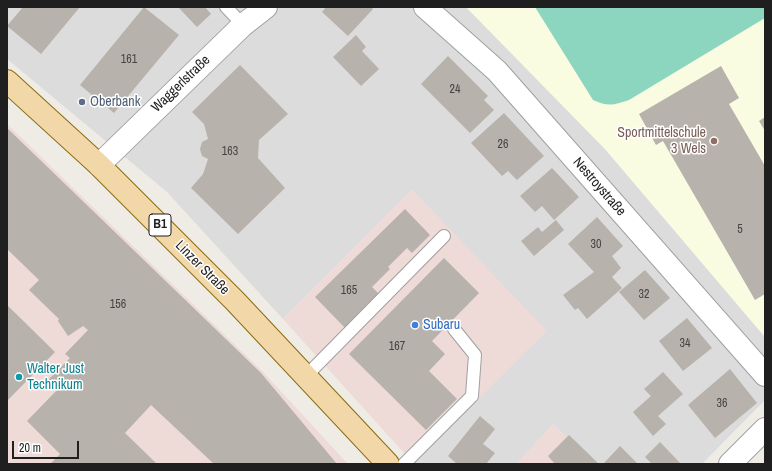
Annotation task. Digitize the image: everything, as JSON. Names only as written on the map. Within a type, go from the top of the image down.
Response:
[{"type":"main road","name":"Linzer Straße","points":[[7,81],[99,164],[235,301],[389,463]]},
{"type":"street","name":"Waggerlstraße","points":[[99,164],[243,24],[266,7]]},
{"type":"street","name":"Nestroystraße","points":[[425,7],[496,71],[765,375]]},
{"type":"street","points":[[730,464],[765,429]]},
{"type":"lane","points":[[226,7],[243,24]]},
{"type":"lane","points":[[306,376],[444,236]]},
{"type":"lane","points":[[389,463],[472,396],[475,355],[454,329]]},
{"type":"shaded area","points":[[7,7],[466,7],[605,149],[765,337],[765,400],[702,464],[593,464],[553,424],[517,464],[413,463],[546,331],[412,190],[283,319],[167,192],[7,59]]},
{"type":"shaded area","points":[[466,7],[765,7],[765,337],[605,149]]},
{"type":"shaded area","points":[[7,124],[262,371],[348,464],[7,464]]},
{"type":"shaded area","name":"Subaru","points":[[412,190],[547,331],[413,463],[283,319]]},
{"type":"shaded area","points":[[553,424],[593,464],[517,464]]},
{"type":"green space","points":[[535,7],[765,7],[765,18],[629,100],[615,104],[607,104],[593,100]]},
{"type":"building","points":[[23,7],[80,7],[41,54],[7,26]]},
{"type":"building","points":[[144,7],[179,35],[114,113],[80,85]]},
{"type":"building","points":[[178,7],[205,7],[211,14],[197,27]]},
{"type":"building","points":[[326,7],[371,7],[373,9],[348,36],[322,12]]},
{"type":"building","points":[[356,35],[366,47],[362,51],[379,69],[361,86],[333,57]]},
{"type":"building","points":[[448,56],[488,96],[484,100],[494,110],[470,133],[421,84]]},
{"type":"building","points":[[240,65],[288,114],[259,140],[258,158],[285,188],[238,234],[191,188],[203,174],[208,159],[202,156],[200,149],[202,142],[208,139],[204,124],[192,112]]},
{"type":"building","points":[[721,66],[739,98],[729,104],[765,166],[765,294],[755,300],[663,141],[656,145],[639,114]]},
{"type":"building","points":[[504,113],[544,156],[517,180],[508,171],[502,176],[471,143]]},
{"type":"building","points":[[765,117],[765,131],[759,121]]},
{"type":"building","points":[[7,128],[261,373],[337,464],[214,464],[151,405],[125,433],[157,464],[50,464],[60,454],[27,421],[57,390],[48,380],[70,358],[65,354],[88,330],[83,326],[68,336],[58,321],[59,319],[29,290],[39,280],[7,249]]},
{"type":"building","points":[[552,168],[579,197],[554,220],[542,206],[535,212],[520,196]]},
{"type":"building","points":[[405,209],[430,235],[412,253],[407,248],[388,267],[390,269],[372,287],[380,295],[346,329],[315,297]]},
{"type":"building","points":[[597,217],[623,246],[612,256],[621,268],[612,277],[622,288],[587,319],[578,308],[575,310],[563,295],[594,272],[568,244]]},
{"type":"building","points":[[556,220],[564,230],[534,256],[521,241],[538,227],[542,232]]},
{"type":"building","points":[[444,258],[479,293],[432,341],[445,354],[429,371],[457,399],[426,430],[349,354]]},
{"type":"building","points":[[645,270],[670,298],[644,320],[619,292]]},
{"type":"building","name":"Walter Just Technikum","points":[[7,305],[55,352],[7,401]]},
{"type":"building","points":[[687,318],[712,348],[683,371],[659,341]]},
{"type":"building","points":[[730,369],[757,403],[715,438],[688,405]]},
{"type":"building","points":[[663,372],[683,394],[658,416],[666,424],[653,436],[633,412],[651,396],[644,389]]},
{"type":"building","points":[[480,416],[495,429],[483,444],[495,453],[486,464],[457,464],[448,456]]},
{"type":"building","points":[[569,435],[599,464],[555,464],[548,456]]},
{"type":"building","points":[[660,442],[681,464],[652,464],[645,457]]},
{"type":"building","points":[[620,446],[638,464],[603,464]]},
{"type":"place","name":"Oberbank","points":[[82,102]]},
{"type":"place","name":"Sportmittelschule 3 Wels","points":[[714,141]]},
{"type":"place","name":"Subaru","points":[[415,325]]},
{"type":"place","name":"Walter Just Technikum","points":[[19,377]]}]
